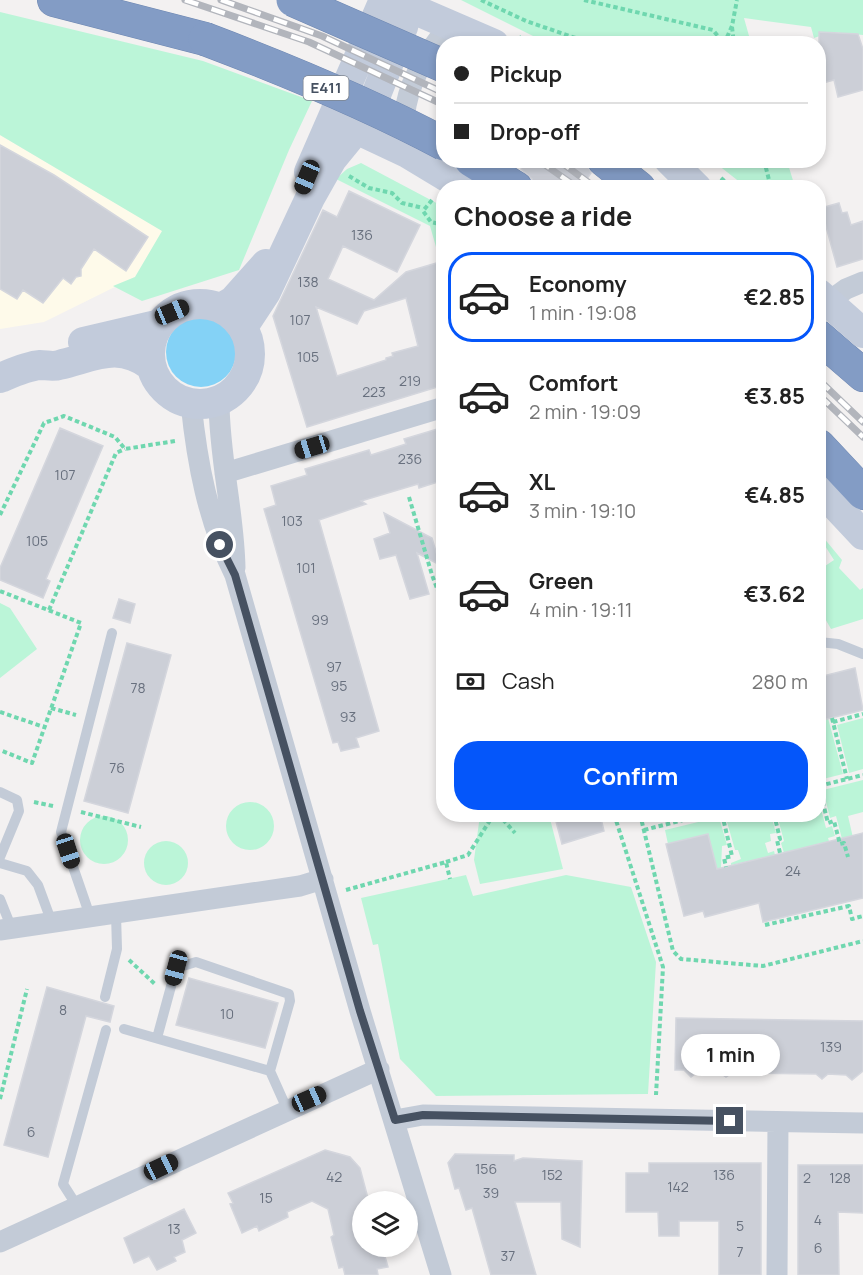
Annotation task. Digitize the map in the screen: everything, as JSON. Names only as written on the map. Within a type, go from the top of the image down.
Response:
[{"type":"highway","name":"E411","points":[[54,0],[205,39],[294,73],[397,119],[436,140]]},
{"type":"highway","points":[[293,0],[436,63]]},
{"type":"highway","points":[[484,168],[503,180]]},
{"type":"highway","points":[[614,168],[629,180]]},
{"type":"highway","points":[[826,343],[863,375]]},
{"type":"highway","points":[[826,453],[863,493]]},
{"type":"street","points":[[398,2],[479,36]]},
{"type":"street","points":[[232,317],[233,301],[272,255],[343,96],[398,2]]},
{"type":"street","points":[[232,317],[266,292],[310,198],[332,159],[368,115],[398,2]]},
{"type":"street","points":[[407,153],[403,110],[419,64],[436,43]]},
{"type":"street","points":[[343,96],[356,129],[407,153],[452,180]]},
{"type":"street","points":[[677,168],[689,180]]},
{"type":"street","points":[[826,297],[863,282]]},
{"type":"street","points":[[826,300],[863,333]]},
{"type":"street","points":[[0,378],[39,365],[56,366],[87,355],[113,351],[139,356],[152,366],[166,391],[205,402],[242,383],[249,369],[250,348],[232,317],[205,303],[188,305],[172,312],[160,324],[151,344],[152,366]]},
{"type":"street","points":[[39,365],[53,352],[84,341],[160,324]]},
{"type":"street","points":[[205,402],[225,473],[234,543],[235,575]]},
{"type":"street","points":[[205,402],[197,462],[220,545],[235,575],[441,1275]]},
{"type":"street","points":[[225,473],[436,409]]},
{"type":"street","points":[[826,495],[863,535]]},
{"type":"street","points":[[6,929],[300,886],[325,887]]},
{"type":"street","points":[[0,1242],[287,1109],[379,1069]]},
{"type":"street","points":[[395,1120],[423,1115],[863,1123]]},
{"type":"street","points":[[777,1275],[778,1122]]},
{"type":"lane","points":[[90,916],[62,832],[112,633]]},
{"type":"lane","points":[[826,643],[838,644],[863,654]]},
{"type":"lane","points":[[0,792],[17,800],[19,811],[0,857]]},
{"type":"lane","points":[[0,863],[27,871],[38,885],[52,923]]},
{"type":"lane","points":[[0,899],[6,929]]},
{"type":"lane","points":[[105,997],[117,949],[116,914]]},
{"type":"lane","points":[[157,1038],[176,968],[196,962],[289,993],[290,1001],[270,1071],[287,1109]]},
{"type":"lane","points":[[123,1029],[270,1071]]},
{"type":"lane","points":[[77,1206],[63,1184],[106,1030]]},
{"type":"path","points":[[481,0],[526,21],[570,36]]},
{"type":"path","points":[[584,0],[713,30],[718,36]]},
{"type":"path","points":[[728,36],[737,0]]},
{"type":"path","points":[[732,26],[733,36]]},
{"type":"path","points":[[344,172],[369,188],[392,193],[402,203],[423,208]]},
{"type":"path","points":[[423,208],[432,200]]},
{"type":"path","points":[[423,208],[431,222],[436,223]]},
{"type":"path","points":[[0,515],[44,423],[64,416],[115,437],[125,449]]},
{"type":"path","points":[[49,610],[116,453],[125,449],[177,441]]},
{"type":"path","points":[[409,497],[436,588]]},
{"type":"path","points":[[0,591],[81,623],[32,763],[0,750]]},
{"type":"path","points":[[51,708],[90,719]]},
{"type":"path","points":[[0,712],[44,727]]},
{"type":"path","points":[[847,779],[832,719],[863,714]]},
{"type":"path","points":[[826,785],[863,775]]},
{"type":"path","points":[[17,800],[68,808],[141,827]]},
{"type":"path","points":[[826,815],[828,823],[834,821],[840,844],[844,843],[848,857]]},
{"type":"path","points":[[325,887],[446,862],[468,855],[491,822]]},
{"type":"path","points":[[504,822],[515,832]]},
{"type":"path","points":[[617,822],[663,968],[656,1095]]},
{"type":"path","points":[[642,822],[673,951],[681,959],[763,966],[863,941]]},
{"type":"path","points":[[644,830],[676,822]]},
{"type":"path","points":[[724,822],[732,856],[723,858],[726,867]]},
{"type":"path","points":[[776,822],[780,839],[777,840],[780,854]]},
{"type":"path","points":[[446,862],[450,879]]},
{"type":"path","points":[[765,925],[796,916],[849,906],[852,919],[863,916]]},
{"type":"path","points":[[117,949],[168,996]]},
{"type":"path","points":[[0,1099],[27,989]]},
{"type":"shaded area","points":[[0,135],[163,231],[135,277],[44,322],[0,329]]},
{"type":"green space","points":[[461,0],[863,0],[863,35],[831,32],[813,36],[811,27],[744,18],[749,36],[533,36]]},
{"type":"green space","points":[[0,12],[203,61],[312,101],[239,270],[142,301],[113,286],[135,277],[162,231],[0,135]]},
{"type":"green space","points":[[361,163],[436,203],[436,247],[430,226],[336,179],[347,169]]},
{"type":"green space","points":[[722,168],[789,168],[793,180],[737,180]]},
{"type":"green space","points":[[826,541],[842,560],[839,568],[860,590],[863,588],[863,619],[831,629],[826,620],[826,565],[834,560],[826,547]]},
{"type":"green space","points":[[0,603],[10,608],[37,649],[0,678]]},
{"type":"green space","points":[[828,718],[843,774],[826,778],[826,719]]},
{"type":"green space","points":[[863,718],[863,769],[849,773],[837,725]]},
{"type":"green space","points":[[863,780],[863,812],[848,816],[857,855],[842,839],[836,816],[830,818],[826,789]]},
{"type":"green space","points":[[245,802],[255,802],[270,812],[274,826],[270,840],[264,846],[255,850],[245,850],[230,840],[226,831],[226,821],[236,806]]},
{"type":"green space","points":[[99,816],[109,816],[124,826],[128,840],[127,849],[118,860],[109,864],[99,864],[84,854],[80,845],[80,835],[90,820]]},
{"type":"green space","points":[[479,822],[551,822],[563,869],[480,884],[474,860]]},
{"type":"green space","points":[[698,822],[720,822],[727,845],[722,846],[721,868],[717,869],[708,834],[668,844],[665,830]]},
{"type":"green space","points":[[727,822],[773,822],[776,833],[770,834],[771,841],[765,843],[768,853],[774,851],[775,855],[731,865],[741,859],[738,850],[735,850]]},
{"type":"green space","points":[[779,822],[824,822],[826,828],[832,826],[835,836],[828,838],[832,851],[821,843],[784,853],[781,843],[784,841]]},
{"type":"green space","points":[[166,841],[181,848],[188,863],[181,878],[166,885],[151,878],[144,863],[151,848]]},
{"type":"green space","points":[[466,875],[473,896],[566,875],[631,887],[656,962],[648,1094],[436,1096],[400,1059],[378,944],[373,945],[361,898]]},
{"type":"water","points":[[201,317],[214,320],[226,327],[233,339],[236,352],[233,365],[226,377],[214,384],[201,387],[188,384],[176,377],[169,365],[166,352],[169,339],[176,327],[188,320]]},
{"type":"building","points":[[819,32],[858,34],[863,49],[863,90],[838,97],[834,80],[826,82],[826,36],[819,36]]},
{"type":"building","points":[[0,145],[54,175],[148,237],[126,271],[94,249],[81,269],[81,276],[76,277],[71,284],[63,278],[43,303],[23,290],[17,299],[0,289]]},
{"type":"building","points":[[589,168],[591,173],[586,180],[532,180],[521,169]]},
{"type":"building","points":[[349,191],[420,225],[397,272],[343,246],[328,279],[374,300],[406,272],[436,263],[436,387],[307,427],[273,316],[323,210],[337,217]],"holes":[[[406,298],[418,346],[392,353],[393,356],[386,360],[337,376],[316,307],[357,324],[364,311]]]},
{"type":"building","points":[[839,203],[842,213],[847,212],[851,225],[863,221],[863,259],[837,267],[826,226],[826,207]]},
{"type":"building","points":[[60,428],[103,446],[46,579],[50,581],[43,598],[0,580],[0,568]]},
{"type":"building","points":[[436,429],[436,483],[419,488],[418,484],[361,501],[366,504],[319,520],[379,731],[356,738],[359,747],[341,751],[338,742],[333,743],[264,509],[276,505],[271,486],[307,475],[305,469],[369,450],[371,455],[406,444],[404,439]]},
{"type":"building","points":[[384,513],[432,538],[436,552],[436,563],[417,553],[429,594],[410,599],[396,555],[380,559],[374,539],[390,533]]},
{"type":"building","points":[[119,599],[135,604],[130,623],[113,618]]},
{"type":"building","points":[[127,643],[171,655],[128,813],[84,801]]},
{"type":"building","points":[[855,668],[863,710],[826,719],[826,675]]},
{"type":"building","points":[[556,822],[602,822],[604,831],[562,844]]},
{"type":"building","points":[[863,833],[863,898],[763,922],[759,903],[705,917],[703,911],[684,916],[666,844],[708,834],[717,869]]},
{"type":"building","points":[[189,978],[278,1003],[265,1048],[176,1025]]},
{"type":"building","points":[[47,987],[114,1006],[110,1022],[86,1016],[48,1157],[4,1145]]},
{"type":"building","points":[[676,1018],[863,1021],[863,1071],[852,1080],[846,1075],[828,1074],[822,1079],[816,1074],[732,1073],[726,1077],[719,1072],[698,1072],[691,1077],[684,1070],[675,1070]]},
{"type":"building","points":[[325,1150],[350,1157],[360,1168],[366,1191],[352,1191],[352,1257],[385,1257],[388,1267],[377,1269],[378,1275],[345,1275],[343,1267],[339,1268],[331,1237],[334,1235],[328,1209],[312,1201],[287,1212],[288,1217],[259,1231],[257,1226],[242,1233],[228,1193]]},
{"type":"building","points":[[455,1154],[514,1155],[514,1161],[523,1158],[582,1161],[580,1247],[562,1239],[561,1202],[515,1202],[536,1275],[491,1275],[472,1208],[466,1210],[459,1188],[455,1189],[448,1163]]},
{"type":"building","points":[[649,1163],[761,1163],[761,1275],[719,1275],[719,1221],[679,1221],[679,1236],[659,1236],[658,1212],[626,1212],[626,1173],[649,1173]]},
{"type":"building","points":[[798,1165],[863,1165],[863,1213],[838,1212],[839,1275],[798,1275]]},
{"type":"building","points":[[184,1209],[196,1233],[182,1240],[185,1252],[174,1257],[176,1261],[157,1270],[149,1256],[134,1263],[124,1238]]},
{"type":"railway","points":[[185,0],[309,42],[436,101]]},
{"type":"railway","points":[[221,0],[322,36],[436,89]]},
{"type":"railway","points":[[549,168],[567,180]]},
{"type":"railway","points":[[569,168],[585,180]]},
{"type":"railway","points":[[826,387],[863,422]]},
{"type":"railway","points":[[826,402],[863,437]]},
{"type":"route","points":[[220,545],[235,575],[360,1011],[395,1120],[423,1115],[730,1121]]}]
